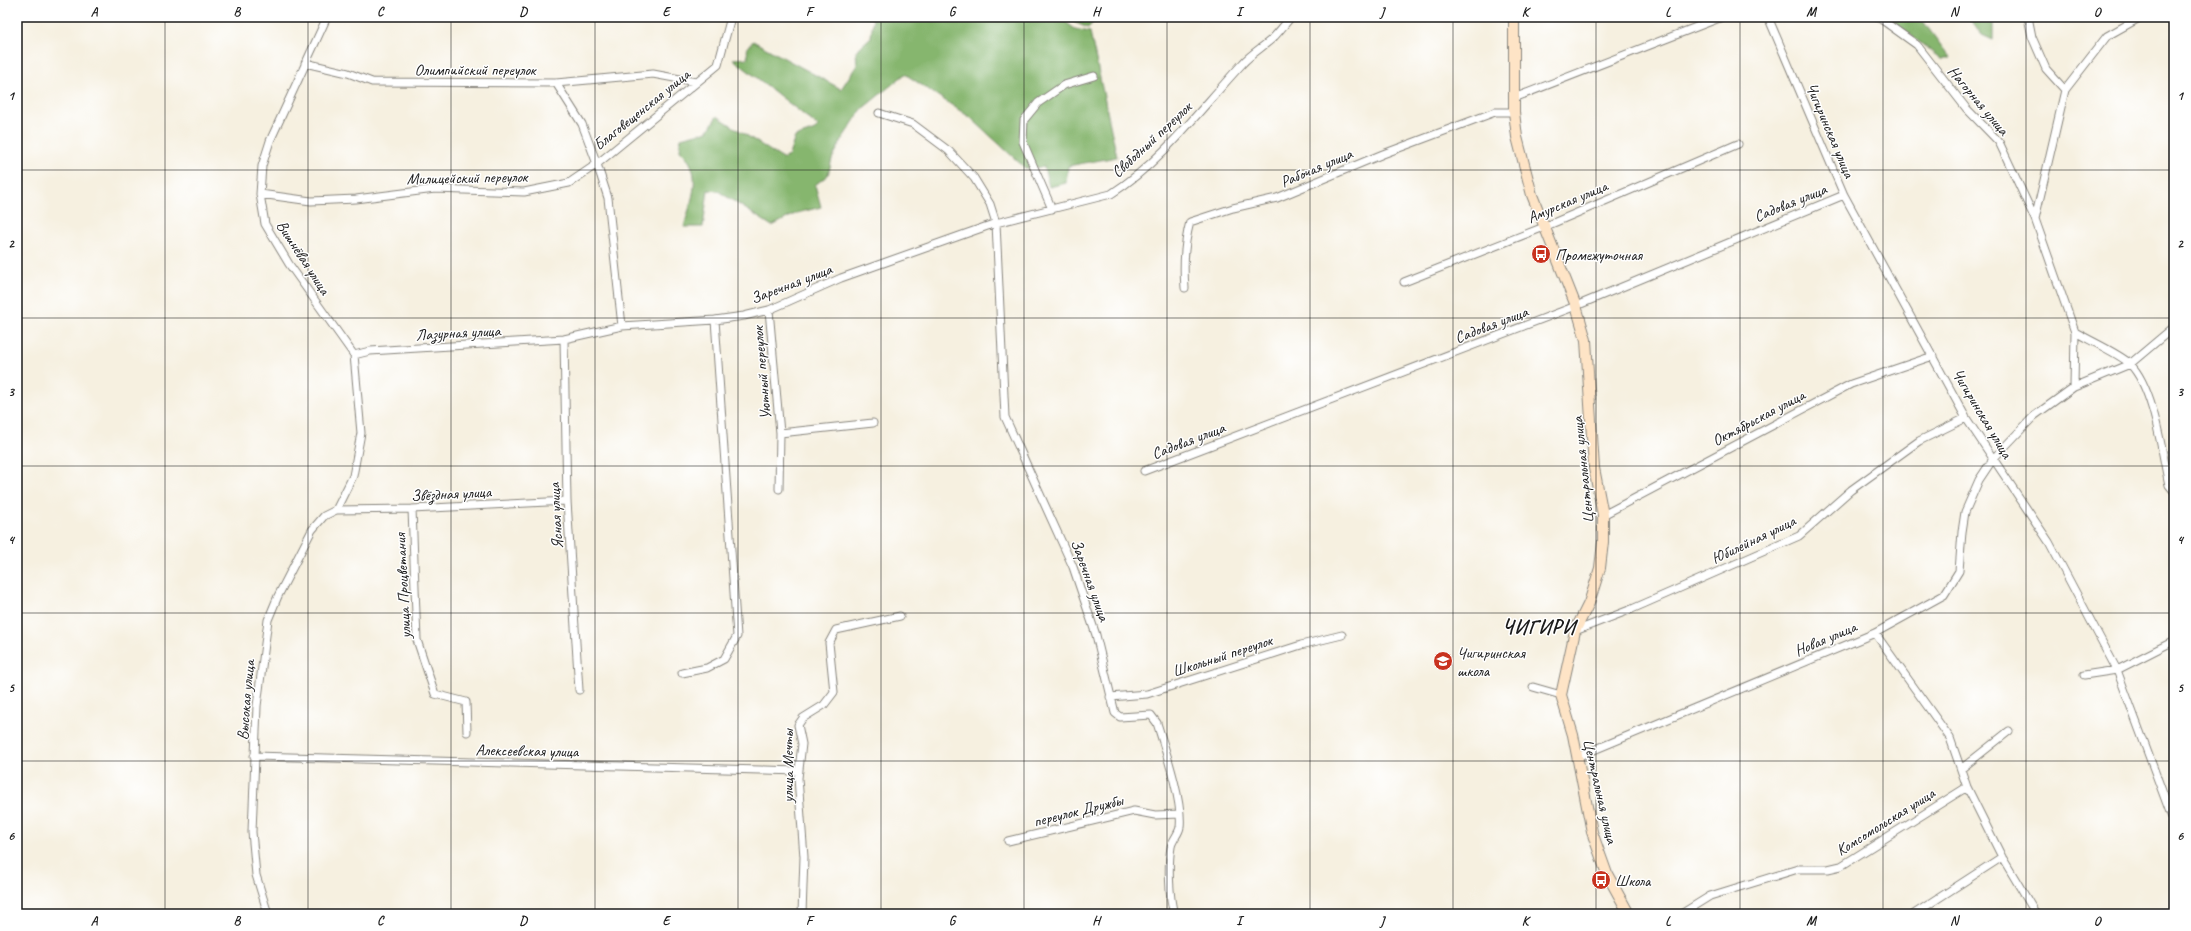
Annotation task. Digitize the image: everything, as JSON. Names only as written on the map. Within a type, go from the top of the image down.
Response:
[{"type":"street","name":"Вишнёвая улица","points":[[327,17],[270,141],[262,166],[260,194],[265,224],[289,264],[354,355]]},
{"type":"street","name":"Благовещенская улица","points":[[622,326],[608,198],[597,164],[718,65],[731,17]]},
{"type":"street","name":"Свободный переулок","points":[[996,223],[1111,194],[1124,186],[1153,160],[1216,96],[1243,62],[1274,37],[1291,17]]},
{"type":"street","name":"Центральная улица","points":[[1514,17],[1514,112],[1517,137],[1532,195],[1576,306],[1586,340],[1594,468],[1602,515],[1603,542],[1600,568],[1589,603],[1576,630],[1561,695],[1578,757],[1581,786],[1592,832],[1607,874],[1628,914]]},
{"type":"street","points":[[1514,98],[1722,17]]},
{"type":"street","name":"Чигиринская улица","points":[[1768,17],[1844,195],[1966,418],[2049,542],[2117,670],[2173,818]]},
{"type":"street","name":"Нагорная улица","points":[[1878,17],[1917,45],[1966,108],[1999,142],[2036,219],[2075,332]]},
{"type":"street","points":[[2028,17],[2032,37],[2046,69],[2065,90]]},
{"type":"street","points":[[2036,219],[2065,90],[2107,36],[2140,17]]},
{"type":"street","points":[[2167,17],[2174,18]]},
{"type":"street","name":"Олимпийский переулок","points":[[305,63],[348,73],[372,82],[556,83],[582,124],[597,164]]},
{"type":"street","points":[[556,83],[653,74],[696,82]]},
{"type":"street","points":[[1052,209],[1023,142],[1024,120],[1038,103],[1064,85],[1094,76]]},
{"type":"street","name":"Рабочая улица","points":[[1185,288],[1183,262],[1185,239],[1190,222],[1233,208],[1277,198],[1383,154],[1495,112],[1514,112]]},
{"type":"street","name":"Заречная улица","points":[[880,113],[913,124],[949,151],[974,178],[990,204],[996,223],[1005,417],[1073,567],[1096,636],[1115,713],[1120,717],[1145,714],[1151,715],[1157,723],[1174,783],[1180,814],[1180,828],[1171,846],[1170,864],[1174,914]]},
{"type":"street","name":"Амурская улица","points":[[1404,282],[1544,226],[1738,144]]},
{"type":"street","name":"Милицейский переулок","points":[[260,194],[311,201],[356,199],[435,189],[524,192],[569,183],[597,164]]},
{"type":"street","name":"Садовая улица","points":[[1144,471],[1576,306],[1844,195]]},
{"type":"street","name":"Заречная улица","points":[[564,339],[622,326],[715,320],[769,310],[841,278],[996,223]]},
{"type":"street","name":"Уютный переулок","points":[[769,310],[780,433],[779,489]]},
{"type":"street","points":[[682,673],[707,668],[724,659],[737,636],[715,320]]},
{"type":"street","name":"Новая улица","points":[[1578,757],[1875,633],[1948,592],[1959,571],[1961,562],[1962,532],[1965,512],[1979,480],[1993,459],[2034,416],[2074,387],[2130,364],[2174,327]]},
{"type":"street","points":[[2074,387],[2075,332],[2130,364],[2142,383],[2154,414],[2170,485],[2174,491]]},
{"type":"street","name":"Лазурная улица","points":[[354,355],[370,350],[564,339]]},
{"type":"street","name":"Ясная улица","points":[[564,339],[567,501],[579,690]]},
{"type":"street","points":[[336,510],[353,476],[361,433],[354,355]]},
{"type":"street","name":"Октябрьская улица","points":[[1602,515],[1851,384],[1932,356]]},
{"type":"street","name":"Юбилейная улица","points":[[1576,630],[1632,609],[1799,536],[1851,490],[1919,441],[1966,418]]},
{"type":"street","name":"Уютный переулок","points":[[780,433],[873,423]]},
{"type":"street","name":"Звёздная улица","points":[[336,510],[412,509],[567,501]]},
{"type":"street","name":"улица Процветания","points":[[412,509],[417,640],[435,694],[466,702],[467,732]]},
{"type":"street","name":"Высокая улица","points":[[268,914],[256,875],[252,832],[257,706],[268,620],[278,596],[312,530],[324,516],[336,510]]},
{"type":"street","name":"улица Мечты","points":[[802,914],[804,857],[799,771],[802,744],[798,725],[803,718],[824,705],[834,692],[829,643],[836,630],[900,616]]},
{"type":"street","points":[[1875,633],[1950,738],[1967,787],[2002,857],[2036,914]]},
{"type":"street","name":"Школьный переулок","points":[[1110,697],[1147,694],[1301,644],[1342,635]]},
{"type":"street","points":[[2084,675],[2117,670],[2174,641]]},
{"type":"street","points":[[1532,687],[1561,695]]},
{"type":"street","points":[[1961,769],[2009,731]]},
{"type":"street","name":"Алексеевская улица","points":[[254,756],[799,771]]},
{"type":"street","name":"Комсомольская улица","points":[[1681,914],[1710,896],[1798,869],[1828,869],[1841,866],[1967,787]]},
{"type":"street","name":"переулок Дружбы","points":[[1008,841],[1134,811],[1154,815],[1180,814]]},
{"type":"street","points":[[1914,914],[2002,857]]},
{"type":"green space","points":[[870,17],[1059,17],[1075,29],[1090,32],[1117,157],[1068,166],[1066,183],[1049,187],[1044,167],[1025,168],[971,118],[905,74],[862,109],[844,136],[832,159],[828,175],[815,185],[821,207],[797,213],[772,226],[718,191],[708,190],[703,227],[684,227],[694,187],[694,177],[688,159],[680,150],[681,138],[708,131],[717,116],[783,159],[789,155],[795,137],[815,130],[818,126],[733,59],[748,58],[747,49],[753,41],[841,89],[857,65],[856,51],[871,37],[873,20]]},
{"type":"green space","points":[[1067,17],[1098,17],[1088,28],[1069,20]]},
{"type":"green space","points":[[1887,17],[1920,17],[1951,59],[1941,59]]},
{"type":"green space","points":[[1969,17],[1993,17],[1993,40],[1982,35]]},
{"type":"place","name":"Промежуточная","points":[[1541,254]]},
{"type":"place","name":"Чигиринская школа","points":[[1443,661]]},
{"type":"place","name":"Школа","points":[[1601,880]]},
{"type":"district","name":"ЧИГИРИ","points":[[1539,626]]}]
